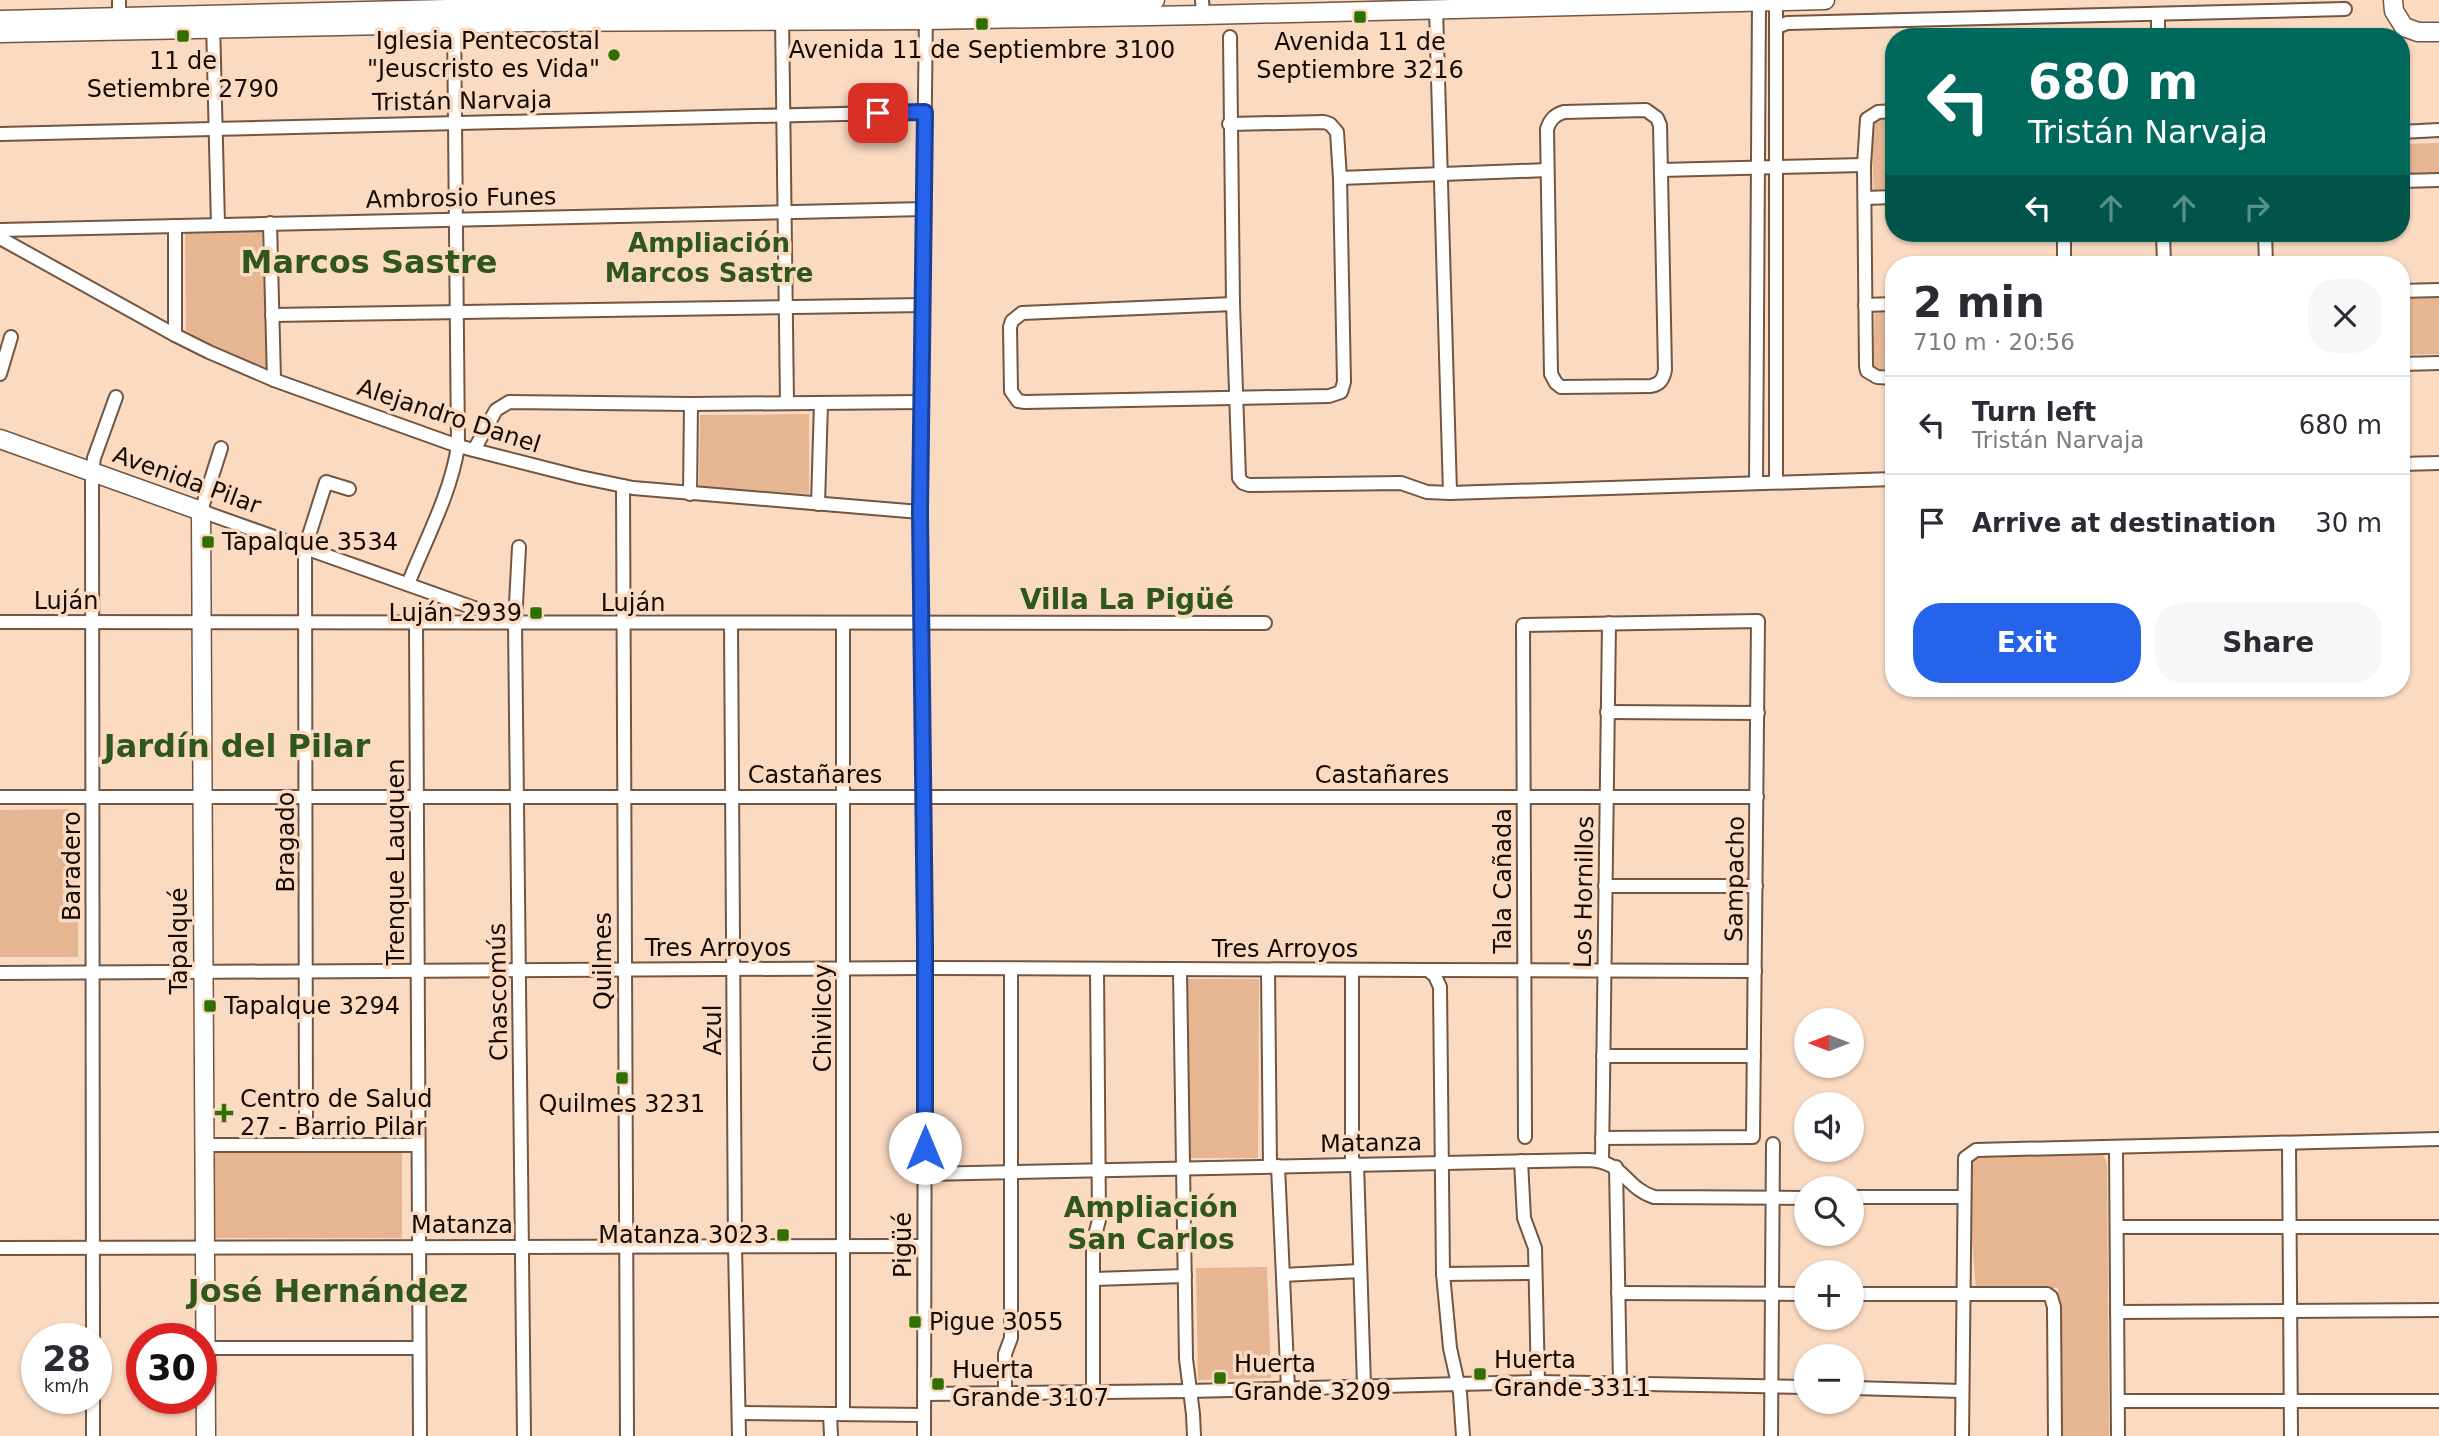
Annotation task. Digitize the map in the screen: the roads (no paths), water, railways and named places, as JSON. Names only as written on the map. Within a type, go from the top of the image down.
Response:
[{"type":"main road","points":[[0,20],[119,9],[194,15],[213,22],[926,12],[1155,0]]},
{"type":"main road","points":[[965,8],[1349,5],[1436,9],[1545,3],[1825,0]]},
{"type":"main road","points":[[2393,0],[2399,22],[2407,28]]},
{"type":"main road","points":[[0,33],[194,15]]},
{"type":"main road","points":[[2410,29],[2439,32]]},
{"type":"main road","name":"Avenida Pilar","points":[[0,439],[201,511]]},
{"type":"main road","name":"Tapalqué","points":[[201,511],[205,1323]]},
{"type":"main road","name":"Tapalqué","points":[[206,1414],[206,1436]]},
{"type":"street","points":[[1768,1],[1777,27],[1776,482]]},
{"type":"street","points":[[1756,483],[1759,168],[1768,1]]},
{"type":"street","points":[[1436,9],[1450,492]]},
{"type":"street","points":[[1777,27],[1787,23],[2346,9]]},
{"type":"street","name":"Pigüé","points":[[923,1436],[925,968],[920,512],[926,12]]},
{"type":"street","points":[[783,13],[787,403]]},
{"type":"street","points":[[2158,14],[2158,28]]},
{"type":"street","points":[[408,584],[445,491],[458,446],[454,17]]},
{"type":"street","points":[[213,22],[218,225]]},
{"type":"street","points":[[1230,37],[1229,124],[1235,398],[1238,471],[1243,483],[1401,484],[1427,492],[1450,492],[1885,479]]},
{"type":"street","points":[[1646,110],[1657,118],[1660,125],[1665,370],[1663,379],[1657,384],[1566,388],[1556,383],[1551,374],[1546,170],[1547,130],[1550,121],[1557,115],[1646,110]]},
{"type":"street","name":"Tristán Narvaja","points":[[0,134],[925,112]]},
{"type":"street","points":[[1885,112],[1867,118],[1864,165],[1867,371],[1877,377],[1885,377]]},
{"type":"street","points":[[1229,124],[1329,124],[1337,132],[1343,388],[1340,392],[1329,396],[1025,402],[1018,401],[1011,391],[1010,327],[1012,321],[1022,313],[1233,304]]},
{"type":"street","points":[[2410,132],[2439,130]]},
{"type":"street","points":[[1661,170],[1864,165]]},
{"type":"street","points":[[1340,178],[1546,170]]},
{"type":"street","points":[[2410,181],[2439,180]]},
{"type":"street","points":[[1865,198],[1885,197]]},
{"type":"street","name":"Ambrosio Funes","points":[[0,230],[924,209]]},
{"type":"street","points":[[270,223],[274,380]]},
{"type":"street","points":[[175,226],[175,335]]},
{"type":"street","name":"Alejandro Danel","points":[[0,239],[175,335],[274,380],[458,446],[623,486],[690,494],[920,512]]},
{"type":"street","points":[[2410,291],[2439,289]]},
{"type":"street","points":[[1865,305],[1885,304]]},
{"type":"street","points":[[272,314],[923,305]]},
{"type":"street","points":[[0,374],[11,337]]},
{"type":"street","points":[[2410,364],[2439,363]]},
{"type":"street","name":"Baradero","points":[[93,1323],[92,472],[94,458],[116,397]]},
{"type":"street","points":[[474,450],[496,410],[509,402],[922,402]]},
{"type":"street","points":[[818,504],[821,403]]},
{"type":"street","points":[[690,494],[691,404]]},
{"type":"street","name":"Tapalqué","points":[[201,511],[221,448]]},
{"type":"street","points":[[2410,464],[2439,463]]},
{"type":"street","name":"Bragado","points":[[306,1145],[305,548],[326,482],[349,489]]},
{"type":"street","name":"Quilmes","points":[[623,486],[627,1436]]},
{"type":"street","name":"Avenida Pilar","points":[[201,511],[515,623]]},
{"type":"street","name":"Chascomús","points":[[519,547],[515,623],[524,1436]]},
{"type":"street","name":"Sampacho","points":[[1602,1138],[1753,1137],[1758,621],[1609,623]]},
{"type":"street","name":"Luján","points":[[0,622],[1265,623]]},
{"type":"street","name":"Chivilcoy","points":[[831,1436],[837,1414],[845,1245],[843,622]]},
{"type":"street","name":"Trenque Lauquen","points":[[416,623],[420,1436]]},
{"type":"street","name":"Tala Cañada","points":[[1525,1137],[1523,625],[1609,623]]},
{"type":"street","name":"Los Hornillos","points":[[1602,1161],[1609,623]]},
{"type":"street","name":"Azul","points":[[731,624],[735,1246],[739,1436]]},
{"type":"street","points":[[1607,712],[1758,713]]},
{"type":"street","name":"Castañares","points":[[0,797],[1757,797]]},
{"type":"street","points":[[1605,886],[1756,886]]},
{"type":"street","name":"Tres Arroyos","points":[[0,973],[925,968],[1353,970],[1432,973],[1755,971]]},
{"type":"street","points":[[1005,1392],[1005,1354],[1011,1338],[1011,969]]},
{"type":"street","points":[[1093,1392],[1093,1243],[1099,1220],[1097,970]]},
{"type":"street","points":[[1268,970],[1274,1166],[1283,1275],[1287,1389]]},
{"type":"street","points":[[1353,970],[1355,1164],[1364,1386]]},
{"type":"street","points":[[1180,971],[1186,1359],[1194,1436]]},
{"type":"street","points":[[1432,973],[1440,987],[1443,1274],[1450,1348],[1459,1384],[1463,1436]]},
{"type":"street","points":[[1603,1056],[1754,1056]]},
{"type":"street","points":[[1962,1436],[1965,1158],[1976,1150],[2439,1139]]},
{"type":"street","points":[[1771,1436],[1773,1144]]},
{"type":"street","points":[[2289,1144],[2291,1436]]},
{"type":"street","points":[[204,1145],[418,1145]]},
{"type":"street","points":[[2116,1148],[2118,1436]]},
{"type":"street","points":[[1521,1161],[1524,1218],[1535,1248],[1538,1382]]},
{"type":"street","name":"Matanza","points":[[925,1174],[1602,1161],[1616,1167],[1645,1194],[1654,1197],[1794,1198]]},
{"type":"street","points":[[1616,1167],[1620,1384]]},
{"type":"street","points":[[1864,1198],[1964,1197]]},
{"type":"street","points":[[2117,1227],[2439,1227]]},
{"type":"street","name":"Matanza","points":[[0,1248],[925,1246]]},
{"type":"street","points":[[1283,1275],[1360,1271]]},
{"type":"street","points":[[1443,1274],[1535,1273]]},
{"type":"street","points":[[1094,1279],[1185,1276]]},
{"type":"street","points":[[1618,1293],[1794,1294]]},
{"type":"street","points":[[1864,1294],[2039,1293],[2051,1297],[2054,1307],[2054,1436]]},
{"type":"street","points":[[2118,1312],[2439,1310]]},
{"type":"street","points":[[217,1348],[419,1348]]},
{"type":"street","points":[[924,1394],[1190,1391],[1538,1382],[1794,1388]]},
{"type":"street","points":[[1864,1388],[1962,1391]]},
{"type":"street","points":[[2118,1401],[2439,1401]]},
{"type":"street","points":[[739,1413],[924,1415]]},
{"type":"street","points":[[93,1414],[93,1436]]},
{"type":"place","name":"Avenida 11 de Septiembre 3216","points":[[1360,17]]},
{"type":"place","name":"Avenida 11 de Septiembre 3100","points":[[982,24]]},
{"type":"place","name":"11 de Setiembre 2790","points":[[183,36]]},
{"type":"place","name":"Iglesia Pentecostal \"Jeuscristo es Vida\"","points":[[614,55]]},
{"type":"place","name":"Tapalque 3534","points":[[208,542]]},
{"type":"place","name":"Luján 2939","points":[[536,613]]},
{"type":"place","name":"Tapalque 3294","points":[[210,1006]]},
{"type":"place","name":"Quilmes 3231","points":[[622,1078]]},
{"type":"place","name":"Centro de Salud 27 - Barrio Pilar","points":[[224,1113]]},
{"type":"place","name":"Matanza 3023","points":[[783,1235]]},
{"type":"place","name":"Pigue 3055","points":[[915,1322]]},
{"type":"place","name":"Huerta Grande 3311","points":[[1480,1374]]},
{"type":"place","name":"Huerta Grande 3209","points":[[1220,1378]]},
{"type":"place","name":"Huerta Grande 3107","points":[[938,1384]]},
{"type":"district","name":"Ampliación Marcos Sastre","points":[[709,258]]},
{"type":"district","name":"Marcos Sastre","points":[[369,262]]},
{"type":"district","name":"Villa La Pigüé","points":[[1127,599]]},
{"type":"district","name":"Jardín del Pilar","points":[[237,746]]},
{"type":"district","name":"Ampliación San Carlos","points":[[1151,1223]]},
{"type":"district","name":"José Hernández","points":[[328,1291]]}]
